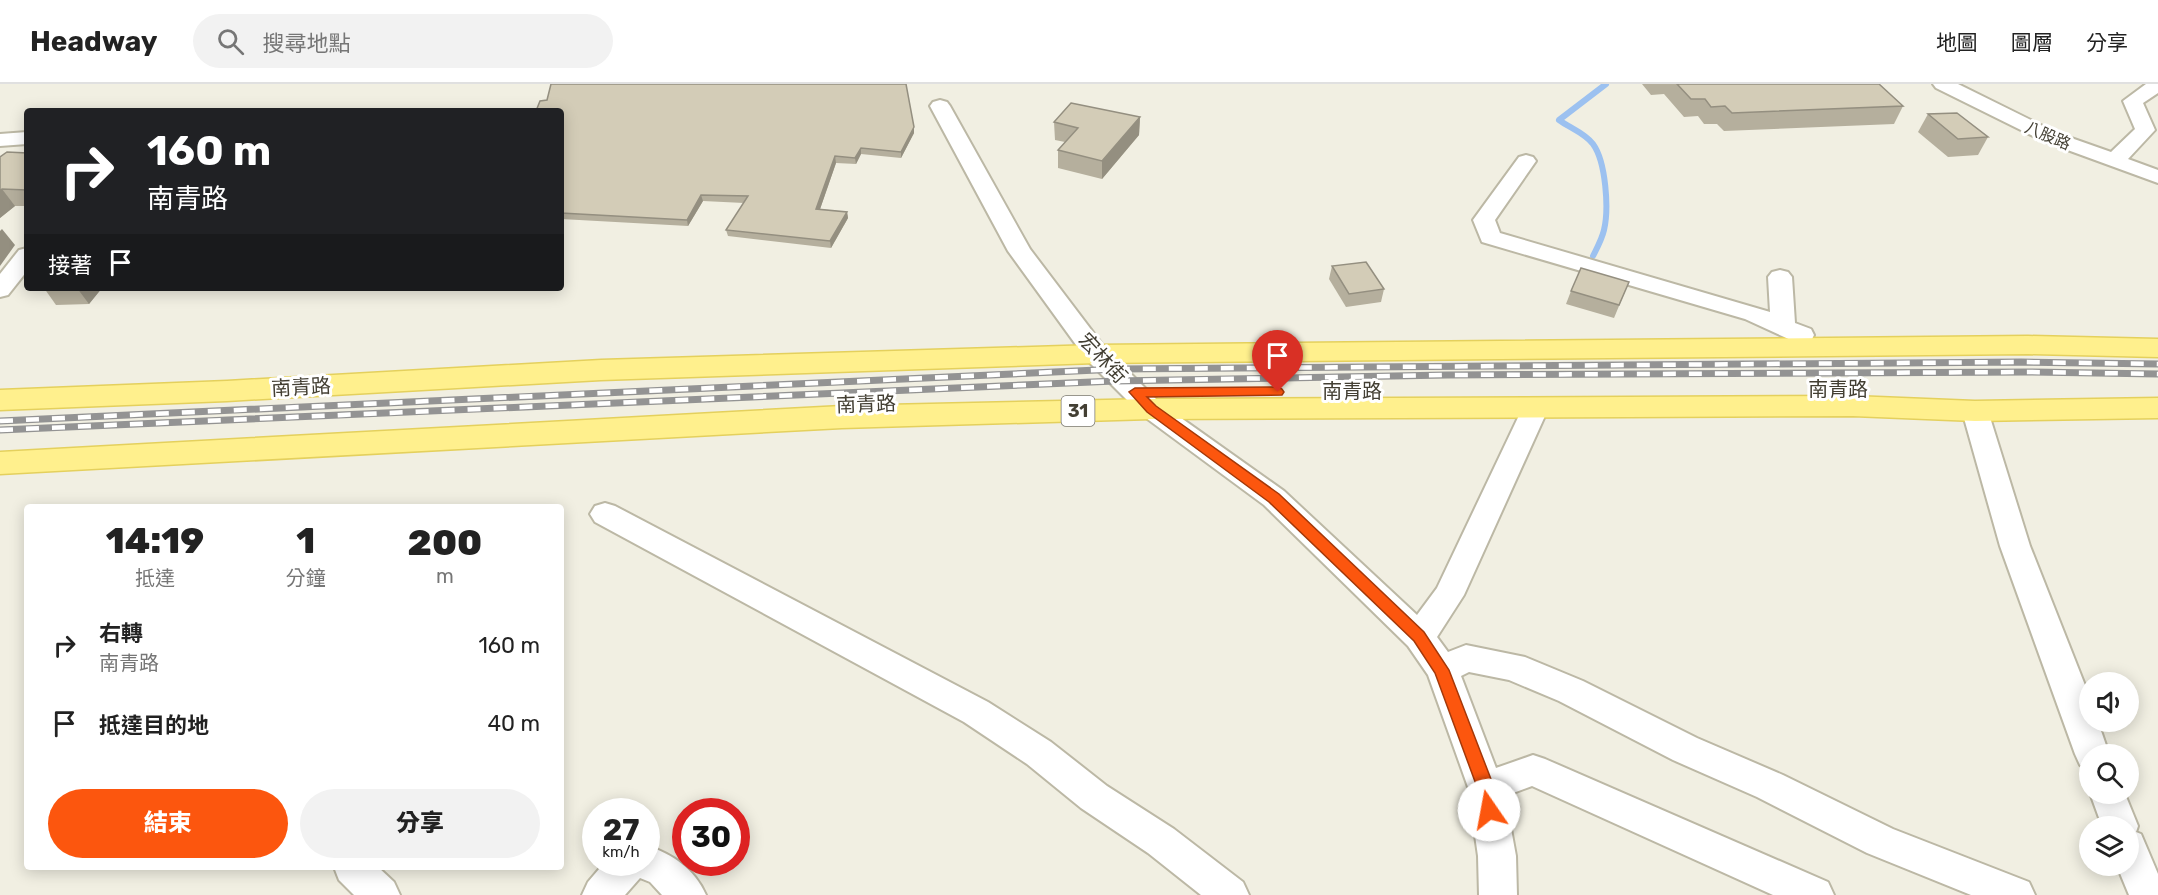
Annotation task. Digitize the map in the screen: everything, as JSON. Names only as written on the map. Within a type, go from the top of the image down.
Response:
[{"type":"main road","points":[[0,379],[861,342],[1089,345],[1547,334],[1792,331],[1912,335],[2158,330]]},
{"type":"main road","name":"南青路","points":[[1912,335],[2028,345]]},
{"type":"main road","name":"南青路","points":[[602,370],[861,342]]},
{"type":"main road","name":"南青路","points":[[0,400],[215,392],[1089,345],[2028,345],[2158,348]]},
{"type":"main road","name":"南青路","points":[[1898,408],[2013,388]]},
{"type":"main road","name":"南青路","points":[[0,445],[584,416],[1143,401],[2013,388],[2158,388]]},
{"type":"main road","name":"31","points":[[0,464],[523,437],[1143,401],[1536,407],[1898,408],[1975,411],[2158,408]]},
{"type":"main road","name":"南青路","points":[[584,416],[842,417]]},
{"type":"street","name":"八股路","points":[[1943,84],[2050,137],[2158,177]]},
{"type":"street","points":[[2114,161],[2145,130],[2133,101],[2158,85]]},
{"type":"street","name":"宏林街","points":[[940,106],[1019,251],[1089,345],[1143,401],[1274,498],[1419,637],[1442,670],[1486,787],[1497,856],[1498,895]]},
{"type":"street","points":[[0,140],[24,138]]},
{"type":"street","points":[[1526,161],[1484,220],[1490,237],[1754,314],[1792,331]]},
{"type":"street","points":[[0,290],[24,259]]},
{"type":"street","points":[[1780,277],[1792,331]]},
{"type":"street","points":[[1419,637],[1449,595],[1536,407]]},
{"type":"street","points":[[1975,411],[1994,481],[2022,564],[2076,703],[2089,744]]},
{"type":"street","points":[[605,514],[976,712],[1039,753],[1094,797],[1161,841],[1230,895]]},
{"type":"street","points":[[1442,670],[1466,658],[1513,667],[1571,691],[1685,749],[1770,786],[1880,841],[2016,895]]},
{"type":"street","points":[[1486,787],[1533,770],[1815,895]]},
{"type":"street","points":[[660,869],[687,895]]},
{"type":"street","points":[[353,870],[381,895]]},
{"type":"street","points":[[2139,873],[2148,895]]},
{"type":"street","points":[[601,895],[618,876]]},
{"type":"building","points":[[551,84],[906,84],[914,127],[901,152],[861,148],[855,158],[835,156],[816,209],[847,212],[830,241],[726,230],[748,196],[701,195],[687,220],[564,213],[564,108],[537,108],[540,101],[547,100]]},
{"type":"building","points":[[1677,84],[1879,84],[1903,106],[1732,113],[1725,106],[1711,107],[1705,99],[1691,99]]},
{"type":"building","points":[[1071,103],[1140,117],[1102,161],[1058,150],[1078,128],[1054,122]]},
{"type":"building","points":[[1957,113],[1988,137],[1958,139],[1928,114]]},
{"type":"building","points":[[7,152],[24,153],[24,190],[2,189],[0,191],[0,157]]},
{"type":"building","points":[[1366,262],[1384,289],[1349,294],[1332,266]]},
{"type":"building","points":[[1581,268],[1629,282],[1619,305],[1571,291]]},
{"type":"waterway","points":[[1593,256],[1604,230],[1606,198],[1604,174],[1597,152],[1590,140],[1559,120],[1606,84]]},
{"type":"railway","points":[[0,421],[1119,369],[2021,362],[2158,364]]},
{"type":"railway","points":[[0,430],[1115,381],[1447,375],[2031,372],[2158,374]]},
{"type":"route","points":[[1278,392],[1135,392],[1151,409],[1274,498],[1419,637],[1442,670],[1486,787],[1489,810]]}]
